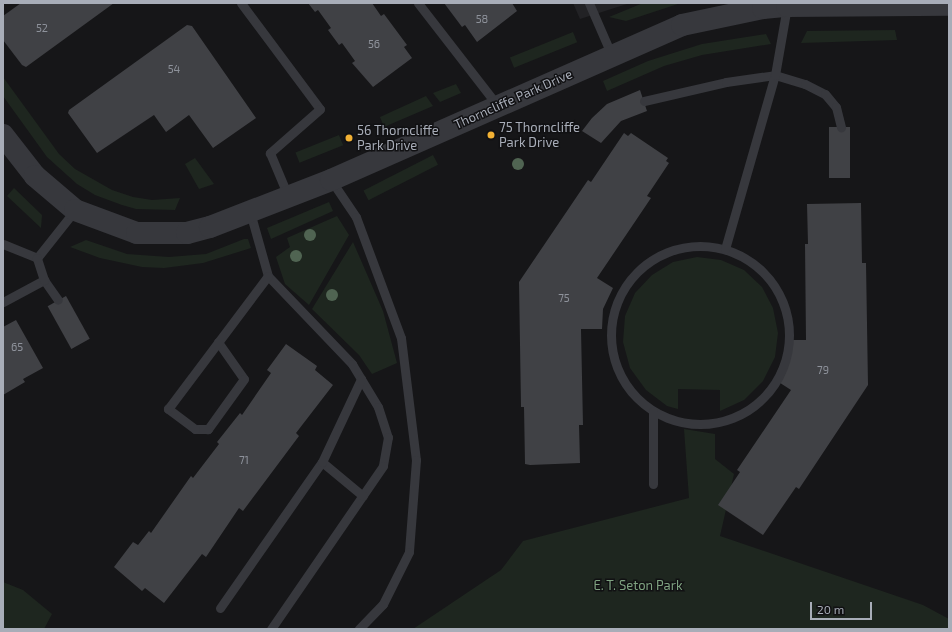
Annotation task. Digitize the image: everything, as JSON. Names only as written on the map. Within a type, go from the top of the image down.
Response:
[{"type":"street","name":"Thorncliffe Park Drive","points":[[3,135],[35,176],[75,210],[137,233],[187,233],[210,228],[331,180],[682,25],[763,8],[787,6],[949,4]]},
{"type":"lane","points":[[241,3],[320,109],[270,153],[288,196]]},
{"type":"lane","points":[[418,3],[498,106]]},
{"type":"lane","points":[[589,3],[612,56]]},
{"type":"lane","points":[[725,249],[775,75],[787,6]]},
{"type":"lane","points":[[644,101],[719,83],[775,75],[805,84],[825,94],[836,107],[841,127]]},
{"type":"lane","points":[[331,180],[356,217],[401,338],[416,460],[409,552],[383,604],[359,629]]},
{"type":"lane","points":[[37,258],[75,210]]},
{"type":"lane","points":[[250,212],[268,276],[352,364],[378,406],[388,437],[383,466],[271,629]]},
{"type":"lane","points":[[3,244],[37,258],[44,280],[58,300]]},
{"type":"lane","points":[[697,245],[725,249],[752,262],[774,284],[787,311],[789,341],[782,371],[765,396],[741,414],[712,424],[681,422],[653,411],[632,392],[617,368],[611,340],[614,312],[626,286],[645,265],[669,251],[697,245]]},
{"type":"lane","points":[[218,342],[244,379],[208,429],[195,429],[168,409],[218,342],[268,276]]},
{"type":"lane","points":[[3,302],[44,280]]},
{"type":"lane","points":[[220,608],[322,462],[361,379]]},
{"type":"lane","points":[[653,411],[653,484]]},
{"type":"lane","points":[[322,462],[363,496]]},
{"type":"shaded area","points":[[573,3],[630,3],[580,19]]},
{"type":"green space","points":[[643,3],[681,3],[626,21],[609,17]]},
{"type":"green space","points":[[895,30],[897,40],[801,43],[807,31]]},
{"type":"green space","points":[[573,32],[577,42],[514,68],[510,57]]},
{"type":"green space","points":[[766,34],[771,44],[702,55],[664,66],[607,91],[603,81],[648,61],[702,44]]},
{"type":"green space","points":[[3,77],[59,154],[75,169],[112,190],[133,197],[152,200],[180,198],[175,210],[136,209],[95,195],[77,184],[47,157],[3,96]]},
{"type":"green space","points":[[456,84],[461,93],[440,102],[433,93]]},
{"type":"green space","points":[[426,96],[433,106],[384,127],[380,117]]},
{"type":"green space","points":[[339,135],[343,145],[300,163],[295,153]]},
{"type":"green space","points":[[433,155],[438,165],[368,200],[364,190]]},
{"type":"green space","points":[[195,158],[214,184],[199,189],[185,164]]},
{"type":"green space","points":[[14,188],[42,215],[41,228],[7,196]]},
{"type":"green space","points":[[329,202],[333,211],[271,239],[267,228]]},
{"type":"green space","points":[[337,216],[349,235],[309,305],[285,284],[276,257],[290,247],[287,238]]},
{"type":"green space","points":[[244,239],[248,239],[251,248],[203,263],[164,268],[142,267],[100,258],[70,247],[86,240],[127,254],[169,257],[206,254]]},
{"type":"green space","points":[[353,242],[383,311],[397,363],[372,374],[359,355],[312,309]]},
{"type":"green space","points":[[697,257],[721,260],[744,270],[762,287],[773,308],[778,333],[775,357],[763,381],[744,400],[720,411],[720,390],[678,389],[678,409],[667,406],[646,390],[630,368],[623,342],[625,316],[635,293],[652,275],[673,262]]},
{"type":"green space","name":"E. T. Seton Park","points":[[684,429],[715,434],[715,459],[734,474],[720,536],[923,605],[949,619],[949,629],[413,629],[501,570],[523,541],[689,498]]},
{"type":"green space","points":[[3,582],[23,590],[52,614],[44,629],[3,629]]},
{"type":"building","points":[[21,3],[114,3],[26,67],[22,65],[3,40],[3,16]]},
{"type":"building","points":[[308,3],[372,3],[381,16],[384,14],[407,45],[404,47],[412,58],[373,87],[352,63],[355,61],[342,43],[339,45],[328,30],[331,28],[318,10],[315,12]]},
{"type":"building","points":[[444,3],[512,3],[517,11],[477,42],[465,25],[462,27]]},
{"type":"building","points":[[187,25],[192,26],[256,118],[213,148],[189,115],[166,132],[154,115],[97,153],[68,113],[69,110]]},
{"type":"building","points":[[640,90],[647,111],[621,121],[601,143],[582,131],[592,118],[607,104]]},
{"type":"building","points":[[829,127],[850,127],[850,178],[829,178]]},
{"type":"building","points":[[624,133],[628,136],[631,133],[668,158],[666,161],[669,163],[647,196],[651,198],[597,278],[613,288],[603,309],[602,329],[581,329],[583,425],[579,425],[580,463],[525,464],[524,407],[521,407],[519,282],[588,180],[591,182]]},
{"type":"building","points":[[861,203],[862,263],[866,263],[868,385],[799,489],[796,487],[763,535],[718,505],[740,472],[737,470],[791,390],[774,379],[782,361],[787,340],[806,340],[805,244],[808,244],[807,204]]},
{"type":"building","points":[[66,296],[90,339],[71,349],[48,306]]},
{"type":"building","points":[[16,320],[43,368],[23,379],[25,382],[3,395],[3,327]]},
{"type":"building","points":[[286,344],[317,366],[315,370],[333,385],[296,433],[299,436],[243,511],[239,508],[206,557],[202,554],[164,603],[145,588],[142,591],[114,567],[133,542],[138,545],[149,531],[151,533],[191,476],[193,478],[219,444],[217,442],[240,413],[242,415],[271,373],[267,370]]},
{"type":"place","name":"75 Thorncliffe Park Drive","points":[[491,135]]},
{"type":"place","name":"56 Thorncliffe Park Drive","points":[[349,138]]}]
